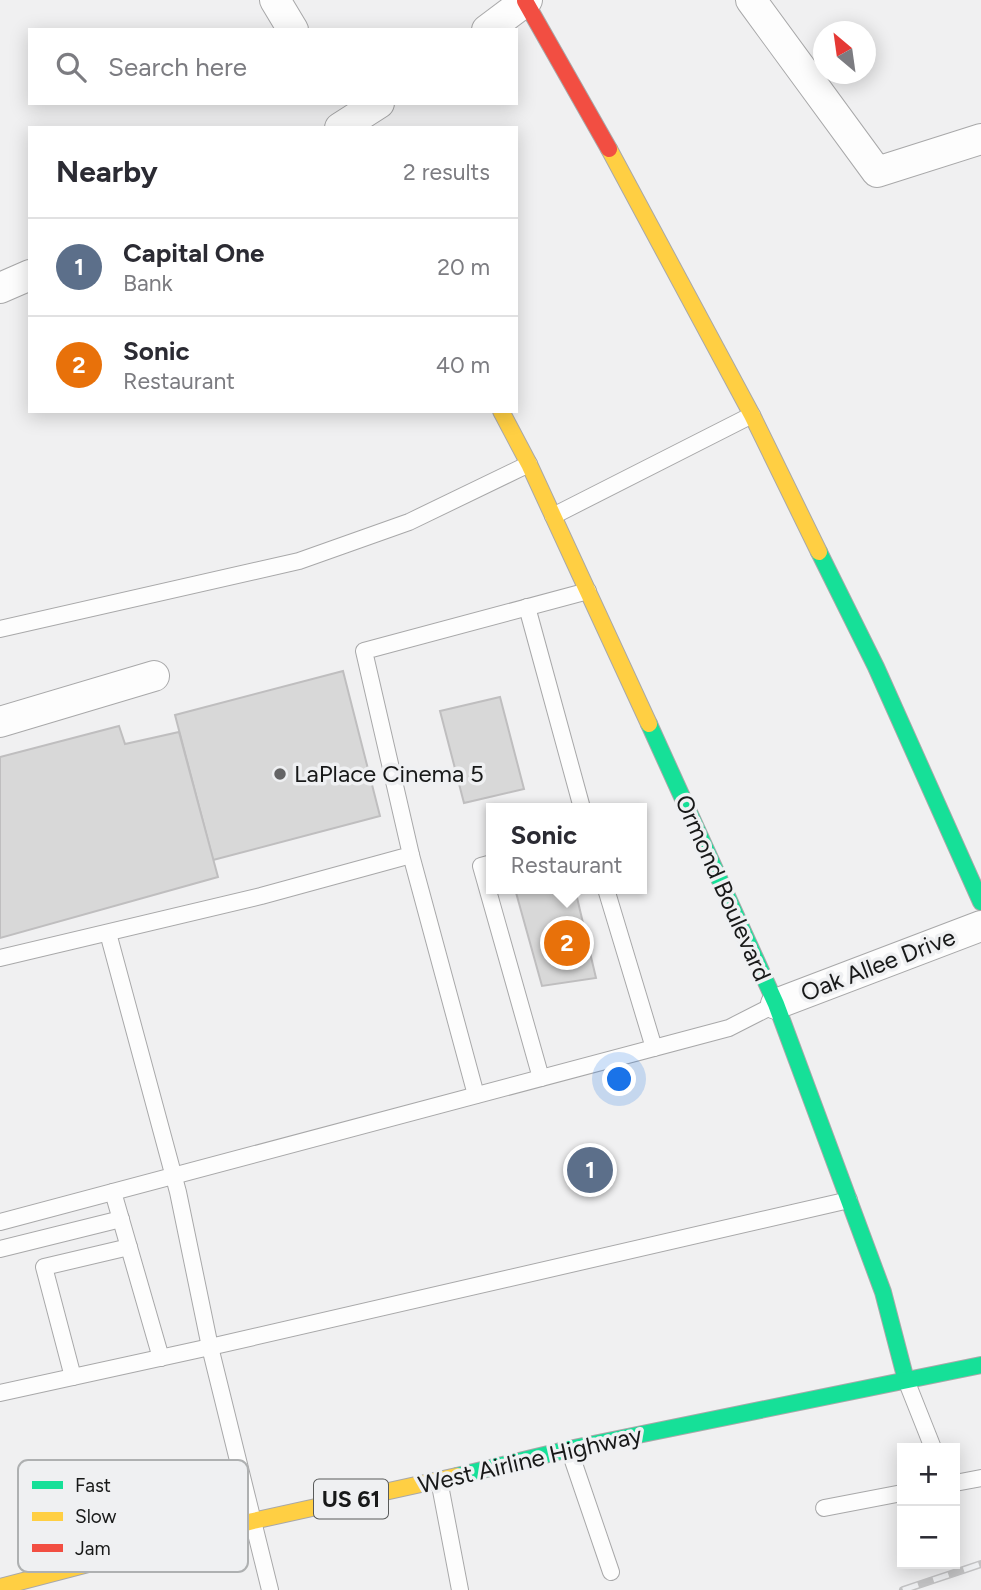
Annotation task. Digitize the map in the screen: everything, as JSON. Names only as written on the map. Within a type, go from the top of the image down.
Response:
[{"type":"main road","points":[[526,1],[645,213],[752,415],[876,667],[981,902]]},
{"type":"main road","name":"Ormond Boulevard","points":[[502,413],[588,591],[776,1004],[883,1292],[906,1380]]},
{"type":"main road","name":"West Airline Highway","points":[[248,1522],[569,1449],[981,1366]]},
{"type":"main road","name":"West Airline Highway","points":[[0,1587],[33,1584],[75,1572]]},
{"type":"street","points":[[275,0],[292,28]]},
{"type":"street","points":[[751,0],[877,172],[981,139]]},
{"type":"street","points":[[490,28],[526,1]]},
{"type":"street","points":[[344,120],[375,105]]},
{"type":"street","points":[[0,288],[28,276]]},
{"type":"street","points":[[0,722],[154,676]]},
{"type":"street","name":"Oak Allee Drive","points":[[776,1004],[981,926]]},
{"type":"lane","points":[[553,516],[752,415]]},
{"type":"lane","points":[[0,629],[299,561],[409,522],[529,464]]},
{"type":"lane","points":[[476,1095],[411,855],[364,651],[588,591]]},
{"type":"lane","points":[[527,607],[581,803]]},
{"type":"lane","points":[[0,958],[261,896],[411,855]]},
{"type":"lane","points":[[486,865],[481,866],[486,884]]},
{"type":"lane","points":[[489,894],[541,1078]]},
{"type":"lane","points":[[608,894],[654,1048]]},
{"type":"lane","points":[[108,933],[174,1175],[210,1347],[238,1460]]},
{"type":"lane","points":[[0,1222],[729,1028],[776,1004]]},
{"type":"lane","points":[[113,1192],[161,1358]]},
{"type":"lane","points":[[0,1393],[849,1200]]},
{"type":"lane","points":[[0,1249],[121,1219]]},
{"type":"lane","points":[[73,1377],[44,1267],[129,1247]]},
{"type":"lane","points":[[906,1380],[931,1443]]},
{"type":"lane","points":[[569,1449],[611,1572]]},
{"type":"lane","points":[[960,1482],[981,1478]]},
{"type":"lane","points":[[439,1480],[460,1590]]},
{"type":"lane","points":[[824,1508],[897,1494]]},
{"type":"lane","points":[[248,1501],[270,1590]]},
{"type":"building","name":"LaPlace Cinema 5","points":[[343,671],[380,816],[213,860],[175,715]]},
{"type":"building","points":[[500,697],[524,789],[464,803],[440,711]]},
{"type":"building","points":[[119,726],[125,744],[179,732],[218,877],[0,938],[0,757]]},
{"type":"building","points":[[516,894],[576,894],[596,978],[542,986]]},
{"type":"railway","points":[[903,1590],[981,1564]]},
{"type":"traffic: fast","points":[[819,552],[876,667],[981,902]]},
{"type":"traffic: fast","points":[[649,724],[776,1004],[883,1292],[906,1380]]},
{"type":"traffic: fast","points":[[457,1476],[569,1449],[981,1365]]},
{"type":"traffic: slow","points":[[609,149],[752,415],[819,552]]},
{"type":"traffic: slow","points":[[502,413],[529,464],[649,724]]},
{"type":"traffic: slow","points":[[248,1522],[457,1476]]},
{"type":"traffic: slow","points":[[0,1587],[58,1572]]},
{"type":"traffic: jam","points":[[525,1],[609,149]]},
{"type":"place","name":"LaPlace Cinema 5","points":[[280,774]]},
{"type":"place","name":"Sonic","points":[[567,943]]},
{"type":"place","name":"Capital One","points":[[590,1170]]}]
